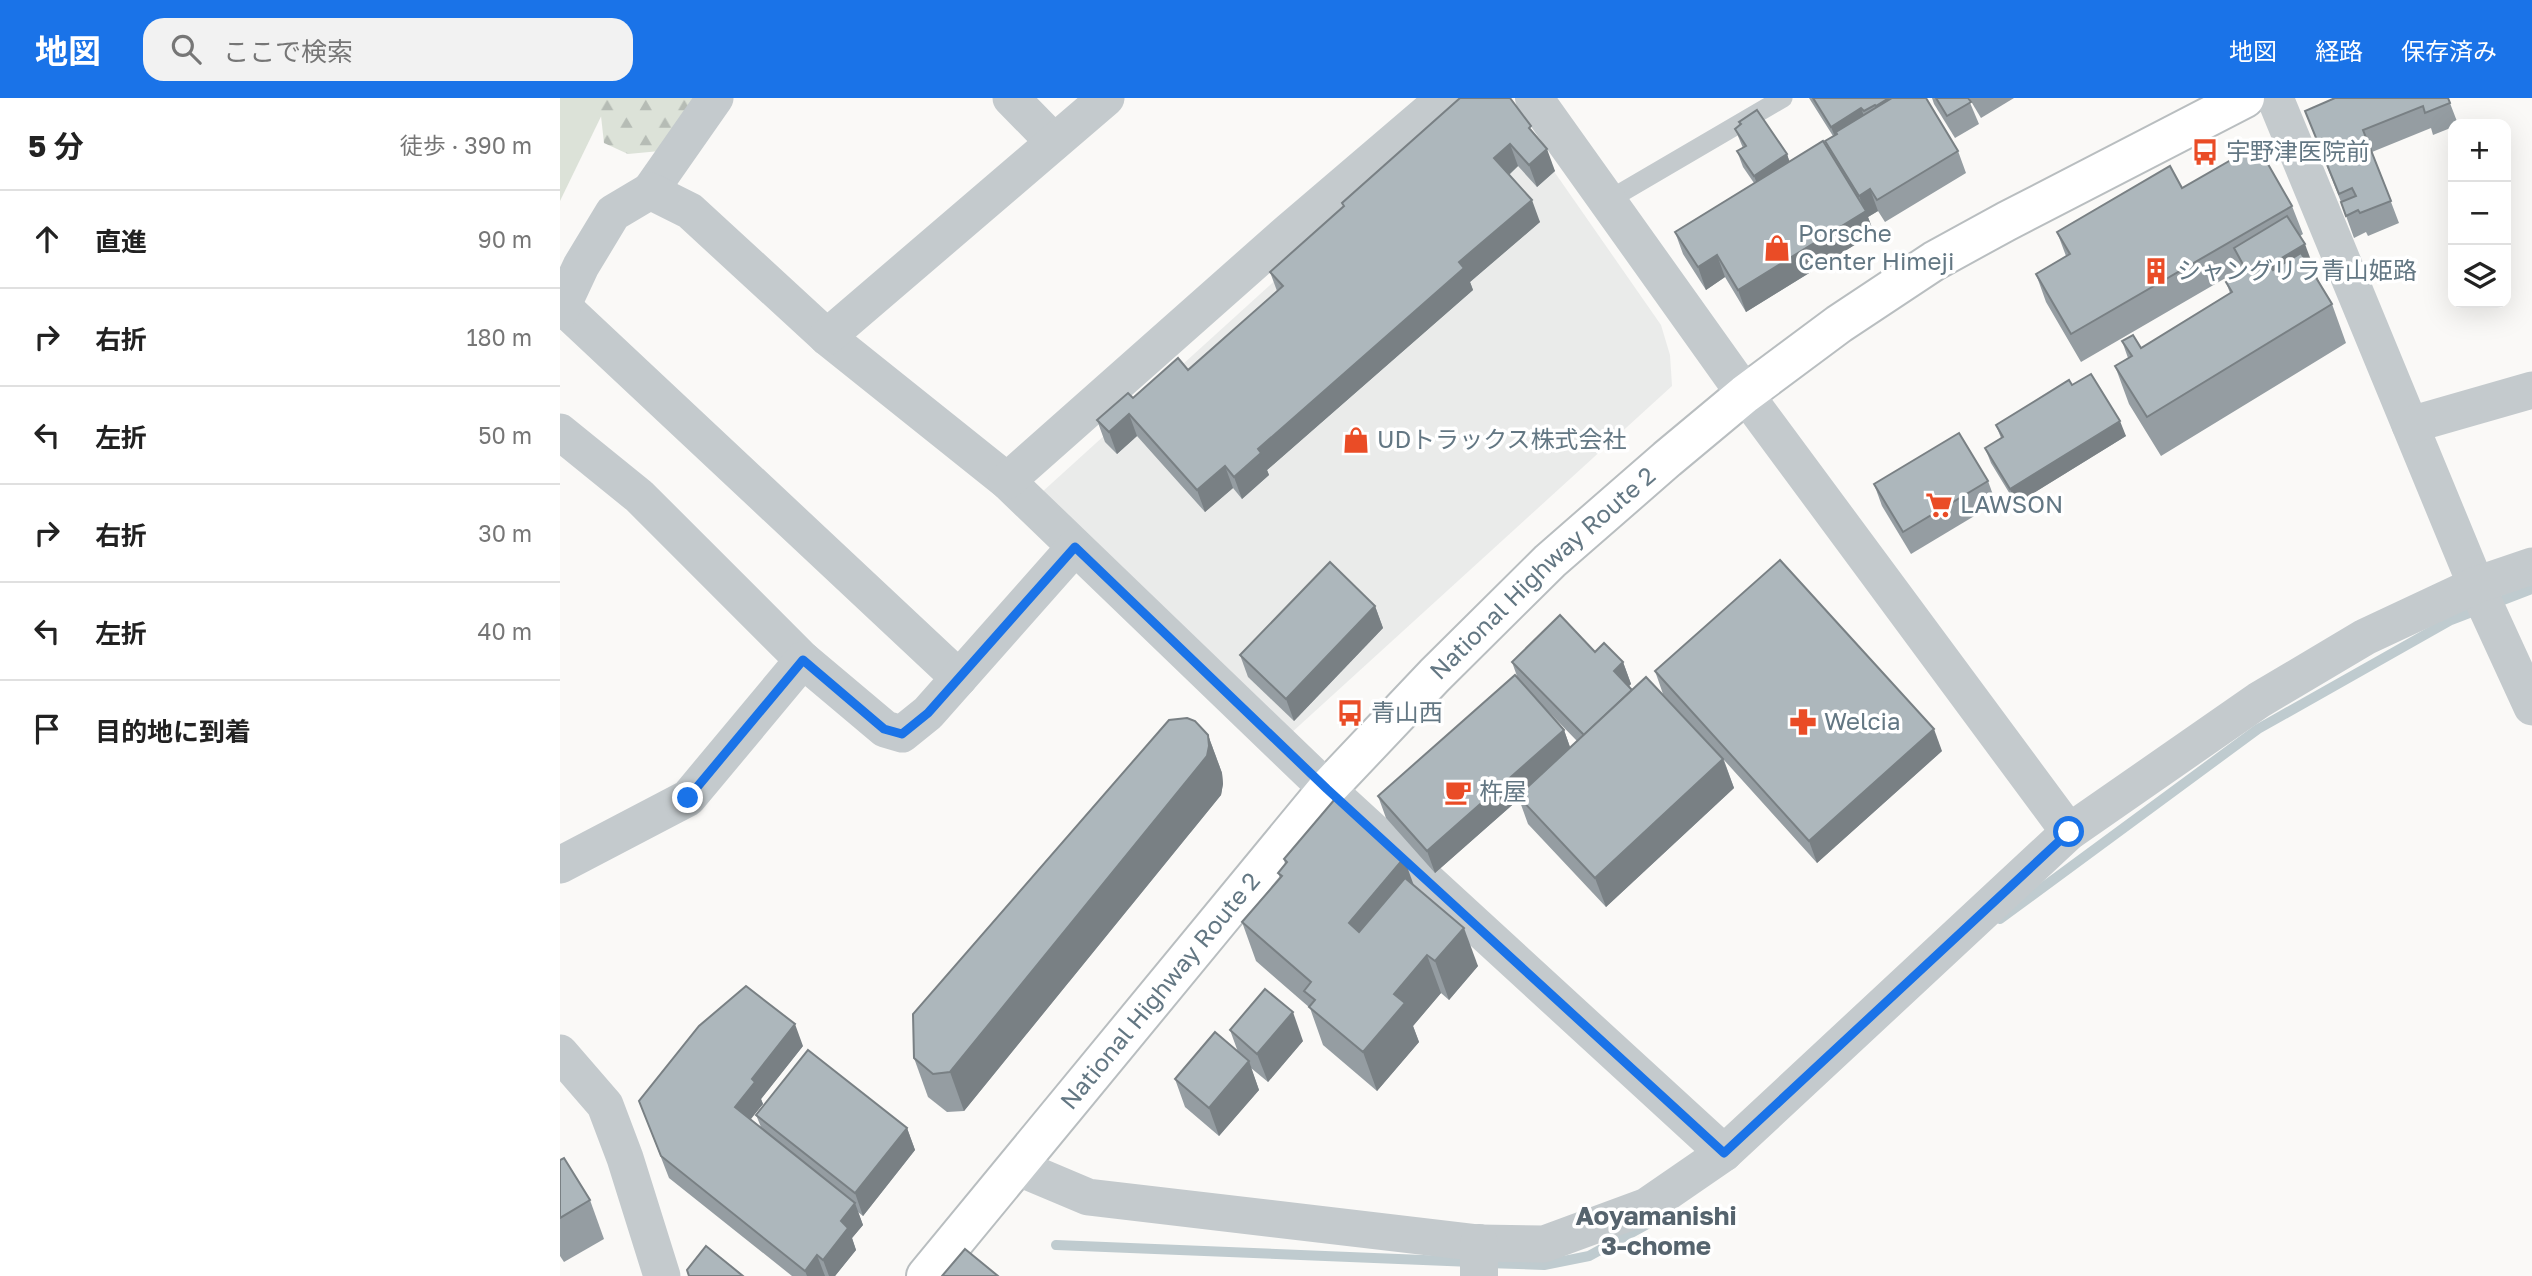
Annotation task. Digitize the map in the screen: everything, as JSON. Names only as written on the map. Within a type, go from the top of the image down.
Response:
[{"type":"highway","name":"National Highway Route 2","points":[[926,1276],[1327,789],[1435,675],[1550,561],[1745,394],[1839,324],[1934,261],[2245,98]]},
{"type":"street","points":[[715,98],[650,191],[613,213],[581,266],[561,309],[959,678]]},
{"type":"street","points":[[1011,98],[1054,142]]},
{"type":"street","points":[[827,337],[1106,98]]},
{"type":"street","points":[[1007,481],[1288,232],[1445,98]]},
{"type":"street","points":[[1534,98],[1745,394],[2069,832]]},
{"type":"street","points":[[2275,98],[2476,585],[2532,707]]},
{"type":"street","points":[[650,191],[690,211],[827,337],[1007,481],[1327,789],[1724,1153]]},
{"type":"street","points":[[2410,425],[2532,390]]},
{"type":"street","points":[[560,432],[639,496],[803,660],[884,729],[902,734],[928,713],[1075,547]]},
{"type":"street","points":[[1017,1167],[1088,1197],[1479,1259],[1544,1244],[1647,1206],[1724,1153],[2069,832],[2259,700],[2365,637],[2476,585],[2532,566]]},
{"type":"street","points":[[560,864],[688,798],[803,660]]},
{"type":"street","points":[[560,1053],[605,1105],[625,1158],[662,1276]]},
{"type":"lane","points":[[1608,201],[1783,98]]},
{"type":"shaded area","name":"UDトラックス株式会社","points":[[1476,98],[1503,98],[1661,325],[1670,355],[1672,386],[1290,734],[1041,493]]},
{"type":"green space","points":[[560,98],[610,98],[560,201]]},
{"type":"green space","points":[[599,98],[694,98],[660,151],[628,154],[604,143]]},
{"type":"building","points":[[1460,98],[1510,98],[1531,126],[1529,128],[1547,149],[1529,165],[1510,144],[1494,158],[1532,200],[1459,262],[1464,268],[1258,449],[1261,453],[1234,477],[1225,466],[1197,490],[1129,414],[1109,432],[1097,420],[1128,393],[1133,398],[1178,358],[1188,370],[1283,286],[1270,272],[1344,206],[1342,203]]},
{"type":"building","points":[[1813,98],[1889,98],[1864,111],[1861,108],[1831,127]]},
{"type":"building","points":[[1892,98],[1926,98],[1958,151],[1877,200],[1870,189],[1859,196],[1825,141]]},
{"type":"building","points":[[1936,98],[1968,98],[1971,102],[1947,116]]},
{"type":"building","points":[[2335,98],[2448,98],[2450,103],[2425,113],[2423,106],[2363,130],[2391,201],[2346,216],[2341,202],[2356,196],[2352,188],[2339,194],[2305,111]]},
{"type":"building","points":[[1757,110],[1787,154],[1754,176],[1737,151],[1746,146],[1735,129],[1741,124],[1739,122]]},
{"type":"building","points":[[1823,141],[1866,211],[1738,290],[1717,255],[1698,267],[1675,232]]},
{"type":"building","name":"シャングリラ青山姫路","points":[[2257,145],[2292,206],[2071,334],[2036,274],[2070,254],[2057,232],[2170,166],[2182,188]]},
{"type":"building","points":[[2287,216],[2305,244],[2270,265],[2273,270],[2301,253],[2332,304],[2147,417],[2115,366],[2132,356],[2122,341],[2133,335],[2141,348],[2232,292],[2226,282],[2246,270],[2234,248]]},
{"type":"building","points":[[2091,374],[2120,421],[2010,489],[1985,448],[2003,437],[1996,425],[2069,380],[2072,385]]},
{"type":"building","points":[[1959,433],[1988,481],[1903,532],[1874,484]]},
{"type":"building","name":"Welcia","points":[[1780,560],[1934,729],[1809,841],[1655,671]]},
{"type":"building","points":[[1330,562],[1375,606],[1286,699],[1240,655]]},
{"type":"building","points":[[1560,615],[1595,652],[1604,643],[1623,662],[1614,671],[1632,690],[1584,735],[1512,662]]},
{"type":"building","points":[[1515,675],[1564,730],[1427,851],[1378,796]]},
{"type":"building","points":[[1646,677],[1723,759],[1595,878],[1518,796]]},
{"type":"building","points":[[1187,718],[1195,721],[1208,735],[1207,756],[950,1072],[933,1074],[914,1058],[913,1014],[1169,720]]},
{"type":"building","points":[[1335,799],[1404,858],[1349,923],[1359,932],[1405,878],[1464,928],[1435,961],[1427,955],[1394,994],[1405,1003],[1363,1052],[1309,1007],[1315,1000],[1304,991],[1311,982],[1242,922],[1282,876],[1278,873],[1287,862],[1284,859]]},
{"type":"building","points":[[746,986],[795,1024],[752,1079],[755,1082],[735,1107],[855,1203],[841,1221],[848,1228],[823,1260],[817,1255],[805,1271],[661,1156],[639,1101],[699,1026]]},
{"type":"building","points":[[1265,989],[1293,1012],[1257,1054],[1230,1030]]},
{"type":"building","points":[[1215,1032],[1249,1061],[1209,1108],[1175,1079]]},
{"type":"building","points":[[808,1050],[907,1128],[855,1193],[756,1115]]},
{"type":"building","points":[[564,1158],[590,1200],[560,1218],[560,1160]]},
{"type":"building","points":[[706,1246],[743,1276],[689,1276],[687,1270]]},
{"type":"building","points":[[965,1249],[998,1276],[942,1276]]},
{"type":"waterway","points":[[2000,919],[2258,729],[2451,620],[2532,589]]},
{"type":"waterway","points":[[1487,1263],[1544,1265],[1589,1256],[1651,1222]]},
{"type":"waterway","points":[[1056,1245],[1472,1262]]},
{"type":"place","name":"宇野津医院前","points":[[2205,152]]},
{"type":"place","name":"Porsche Center Himeji","points":[[1777,248]]},
{"type":"place","name":"シャングリラ青山姫路","points":[[2156,271]]},
{"type":"place","name":"UDトラックス株式会社","points":[[1356,440]]},
{"type":"place","name":"LAWSON","points":[[1939,505]]},
{"type":"place","name":"青山西","points":[[1350,713]]},
{"type":"place","name":"Welcia","points":[[1803,722]]},
{"type":"place","name":"杵屋","points":[[1458,792]]},
{"type":"district","name":"Aoyamanishi 3-chome","points":[[1656,1231]]},
{"type":"route","points":[[688,798],[803,660],[884,729],[902,734],[928,713],[1075,547],[1327,789],[1724,1153],[2069,832]]}]
